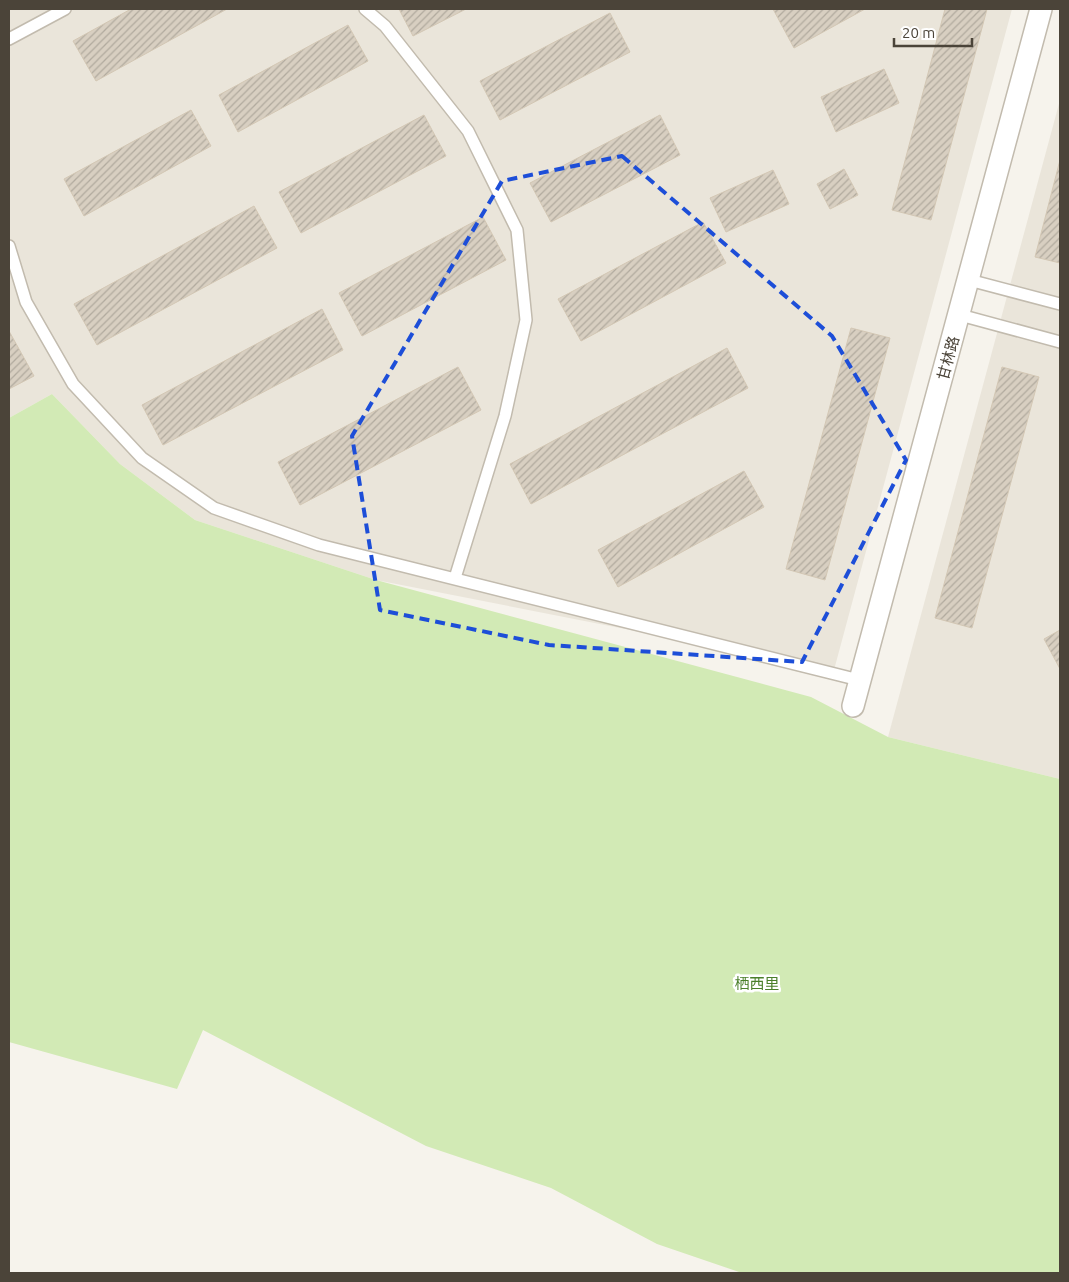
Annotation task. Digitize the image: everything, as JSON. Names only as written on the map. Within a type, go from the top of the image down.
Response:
[{"type":"street","name":"甘林路","points":[[853,706],[1041,9]]},
{"type":"lane","points":[[9,39],[65,9]]},
{"type":"lane","points":[[365,9],[385,26],[468,131],[517,230],[526,320],[505,416],[455,578]]},
{"type":"lane","points":[[9,246],[26,302],[73,384],[142,458],[214,508],[319,545],[859,680]]},
{"type":"lane","points":[[969,280],[1060,304]]},
{"type":"lane","points":[[960,315],[1060,342]]},
{"type":"highlighted area","points":[[622,156],[832,336],[906,460],[802,662],[549,645],[380,610],[352,436],[502,181]]},
{"type":"shaded area","points":[[9,9],[1012,9],[834,670],[376,580],[195,520],[120,464],[52,394],[9,418]]},
{"type":"shaded area","points":[[1060,100],[1060,779],[888,737]]},
{"type":"green space","name":"栖西里","points":[[52,394],[120,464],[195,520],[376,580],[811,697],[888,737],[1060,779],[1060,1273],[742,1273],[657,1244],[551,1188],[426,1146],[203,1030],[177,1089],[9,1042],[9,418]]},
{"type":"building","points":[[131,9],[227,9],[96,81],[73,41]]},
{"type":"building","points":[[399,9],[466,9],[413,36]]},
{"type":"building","points":[[773,9],[865,9],[794,48]]},
{"type":"building","points":[[945,9],[987,9],[931,220],[892,210]]},
{"type":"building","points":[[610,13],[630,52],[500,120],[480,81]]},
{"type":"building","points":[[348,25],[368,61],[238,132],[219,95]]},
{"type":"building","points":[[884,69],[899,103],[836,132],[821,97]]},
{"type":"building","points":[[191,110],[211,146],[84,216],[64,179]]},
{"type":"building","points":[[424,115],[446,156],[301,233],[279,192]]},
{"type":"building","points":[[660,115],[680,155],[551,222],[530,183]]},
{"type":"building","points":[[1060,160],[1060,263],[1035,257]]},
{"type":"building","points":[[844,169],[858,195],[830,209],[817,184]]},
{"type":"building","points":[[773,170],[789,204],[726,232],[710,198]]},
{"type":"building","points":[[254,206],[277,248],[97,345],[74,304]]},
{"type":"building","points":[[483,217],[506,260],[362,336],[339,293]]},
{"type":"building","points":[[703,222],[726,263],[581,341],[558,299]]},
{"type":"building","points":[[322,309],[343,350],[163,445],[142,405]]},
{"type":"building","points":[[851,328],[890,338],[825,580],[786,569]]},
{"type":"building","points":[[9,331],[34,376],[9,389]]},
{"type":"building","points":[[727,348],[748,388],[531,504],[510,464]]},
{"type":"building","points":[[458,367],[481,410],[300,505],[278,462]]},
{"type":"building","points":[[1002,367],[1039,377],[972,628],[935,618]]},
{"type":"building","points":[[744,471],[764,507],[618,587],[598,550]]},
{"type":"building","points":[[1060,630],[1060,669],[1044,639]]}]
